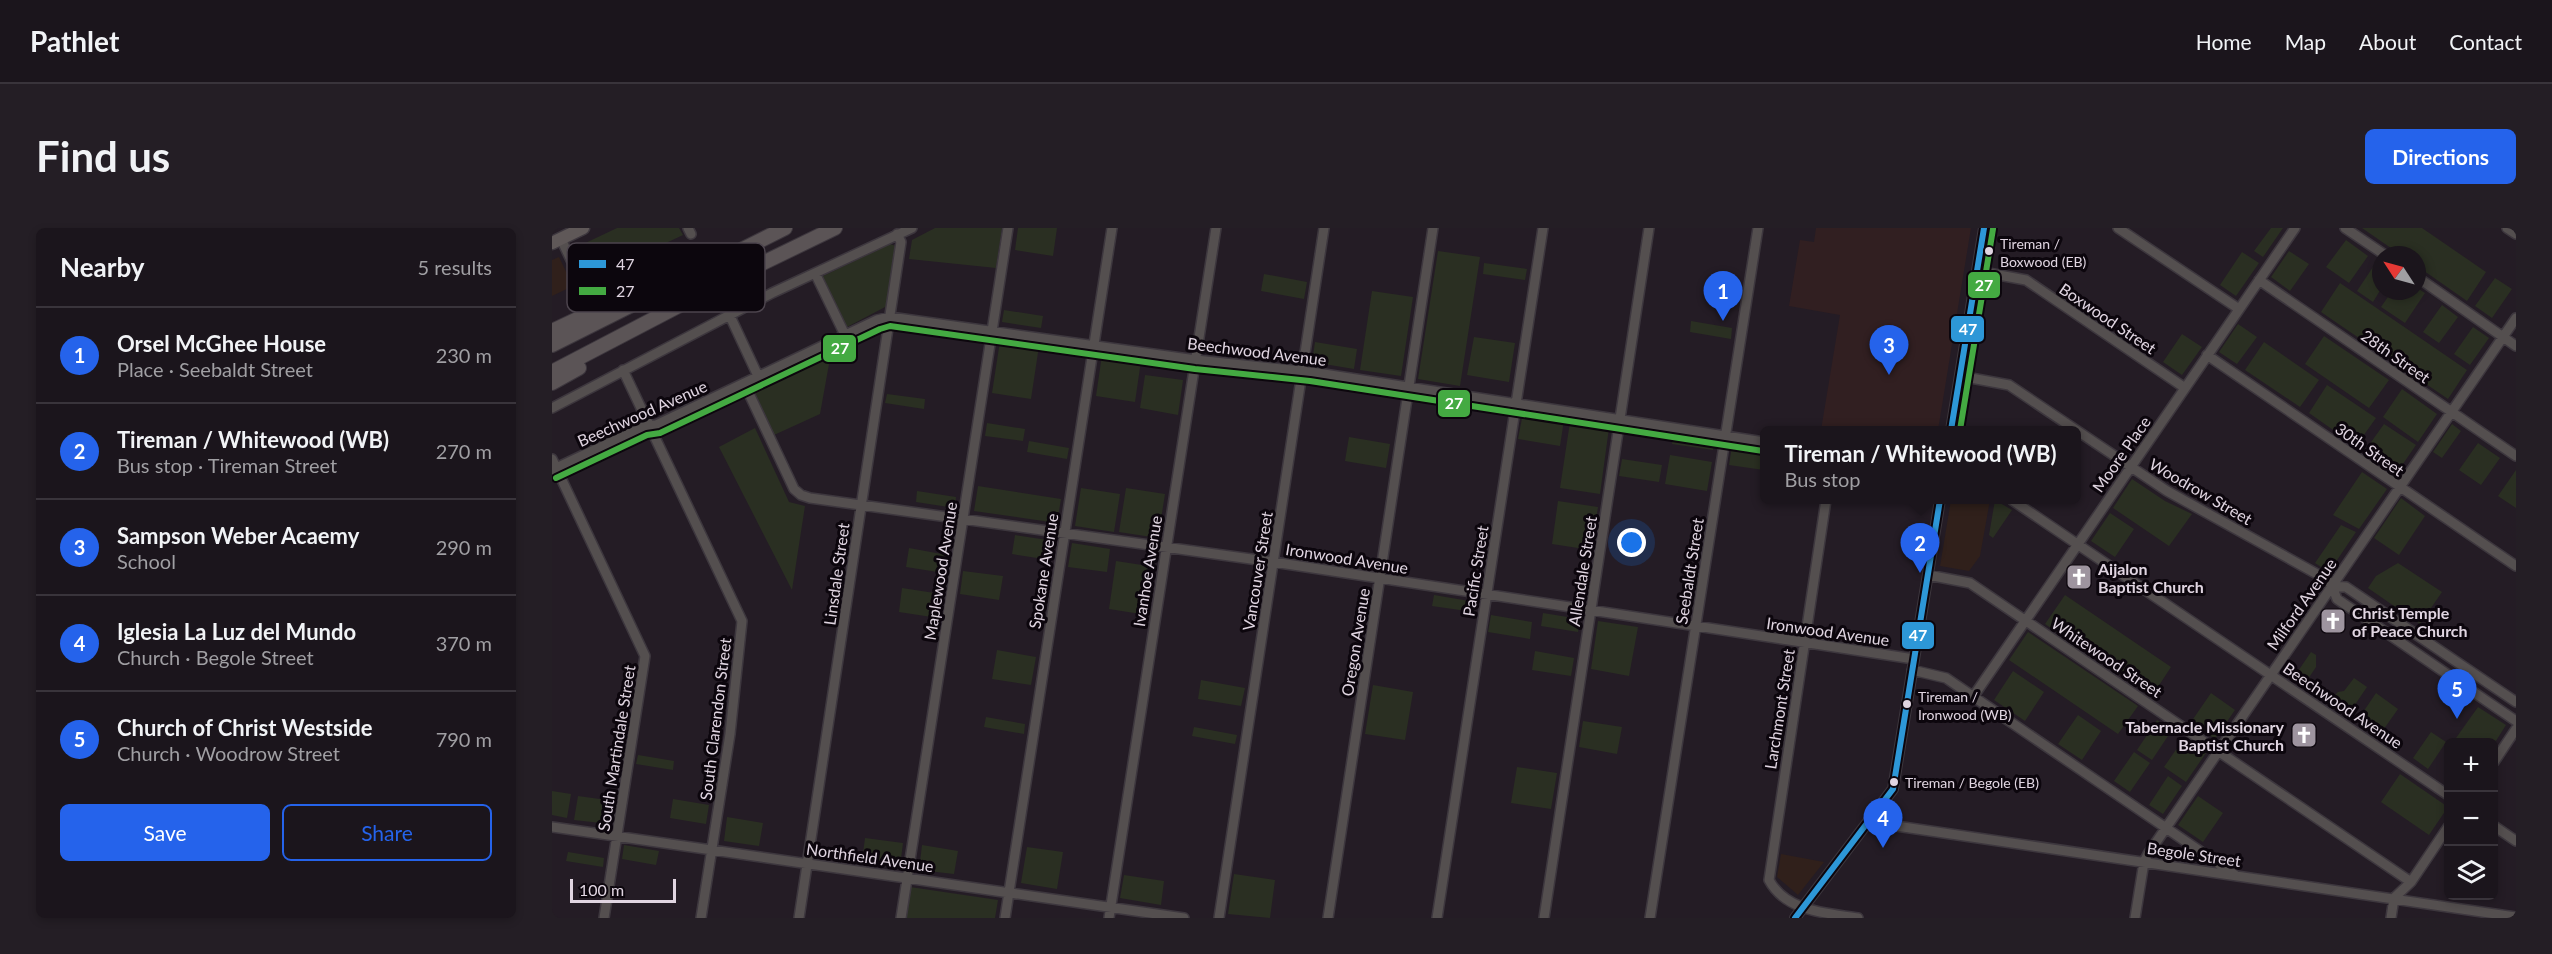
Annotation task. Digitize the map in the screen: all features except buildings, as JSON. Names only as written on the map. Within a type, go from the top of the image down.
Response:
[{"type":"highway","points":[[754,243],[785,228]]},
{"type":"highway","points":[[765,263],[835,228]]},
{"type":"highway","points":[[552,332],[593,312]]},
{"type":"highway","points":[[552,345],[616,312]]},
{"type":"highway","points":[[552,372],[669,312]]},
{"type":"highway","points":[[552,383],[662,322],[675,312]]},
{"type":"main road","points":[[556,241],[583,228]]},
{"type":"street","points":[[765,296],[912,228]]},
{"type":"street","name":"Maplewood Avenue","points":[[901,918],[1008,228]]},
{"type":"street","name":"Spokane Avenue","points":[[1005,918],[1112,228]]},
{"type":"street","name":"Ivanhoe Avenue","points":[[1109,918],[1216,228]]},
{"type":"street","name":"Vancouver Street","points":[[1219,918],[1324,228]]},
{"type":"street","name":"Oregon Avenue","points":[[1329,918],[1433,228]]},
{"type":"street","name":"Pacific Street","points":[[1437,918],[1543,228]]},
{"type":"street","name":"Allendale Street","points":[[1544,918],[1649,228]]},
{"type":"street","name":"Seebaldt Street","points":[[1650,918],[1758,228]]},
{"type":"street","points":[[1952,426],[1984,228]]},
{"type":"street","points":[[2118,228],[2239,309]]},
{"type":"street","name":"Moore Place","points":[[1973,697],[2295,228]]},
{"type":"street","points":[[2345,228],[2372,246]]},
{"type":"street","points":[[2507,228],[2516,234]]},
{"type":"street","name":"Linsdale Street","points":[[799,918],[901,242],[897,234]]},
{"type":"street","points":[[556,241],[567,259]]},
{"type":"street","name":"Boxwood Street","points":[[1977,271],[2025,280],[2184,388]]},
{"type":"street","points":[[815,273],[845,335]]},
{"type":"street","name":"28th Street","points":[[2259,280],[2516,456]]},
{"type":"street","points":[[2426,283],[2516,346]]},
{"type":"street","points":[[552,408],[737,312]]},
{"type":"street","points":[[730,316],[758,376]]},
{"type":"street","name":"Beechwood Avenue","points":[[553,466],[656,425],[877,320],[890,317],[1196,360],[1302,371],[1760,441]]},
{"type":"street","name":"Milford Avenue","points":[[2135,918],[2144,862],[2516,318]]},
{"type":"street","name":"30th Street","points":[[2207,355],[2516,566]]},
{"type":"street","name":"South Clarendon Street","points":[[623,370],[742,621],[734,705],[702,918]]},
{"type":"street","name":"Woodrow Street","points":[[1960,376],[2009,385],[2070,426]]},
{"type":"street","name":"Ironwood Avenue","points":[[744,383],[795,492],[801,495],[1273,562],[1914,659]]},
{"type":"street","name":"Woodrow Street","points":[[2081,433],[2167,491],[2326,579],[2332,586],[2337,599],[2516,721]]},
{"type":"street","name":"South Martindale Street","points":[[553,466],[645,656],[604,918]]},
{"type":"street","name":"Larchmont Street","points":[[1802,909],[1774,888],[1769,880],[1769,872],[1826,504]]},
{"type":"street","points":[[1795,918],[1893,789],[1939,504]]},
{"type":"street","name":"Beechwood Avenue","points":[[2018,504],[2444,792]]},
{"type":"street","name":"Whitewood Street","points":[[1928,575],[1966,581],[2411,882]]},
{"type":"street","name":"Woodrow Street","points":[[2332,586],[2346,586],[2516,702]]},
{"type":"street","points":[[1912,670],[1941,675],[2236,876]]},
{"type":"street","points":[[2498,755],[2516,729]]},
{"type":"street","name":"Begole Street","points":[[1869,822],[2516,916]]},
{"type":"street","name":"Northfield Avenue","points":[[552,827],[1184,918]]},
{"type":"street","points":[[2498,829],[2516,841]]},
{"type":"street","points":[[2391,918],[2394,898],[2411,882],[2444,833]]},
{"type":"street","points":[[1802,909],[1858,918]]},
{"type":"shaded area","points":[[1816,228],[1971,228],[1939,426],[1822,426],[1840,315],[1789,306],[1800,240],[1814,242]]},
{"type":"shaded area","points":[[559,257],[567,274],[567,289],[552,296],[552,260]]},
{"type":"shaded area","points":[[1950,504],[1989,504],[1980,556],[1969,571],[1940,566]]},
{"type":"shaded area","points":[[1781,854],[1824,862],[1798,895],[1777,877]]},
{"type":"green space","points":[[617,228],[679,228],[683,235],[666,243],[585,243]]},
{"type":"green space","points":[[935,228],[1002,228],[996,268],[909,259],[912,240]]},
{"type":"green space","points":[[1018,228],[1057,228],[1053,256],[1015,250]]},
{"type":"green space","points":[[2271,228],[2283,228],[2263,257],[2254,251]]},
{"type":"green space","points":[[2362,228],[2422,228],[2486,272],[2467,301],[2426,272],[2426,246],[2388,246]]},
{"type":"green space","points":[[2346,240],[2368,256],[2349,283],[2326,267]]},
{"type":"green space","points":[[890,244],[896,246],[887,306],[847,327],[821,277]]},
{"type":"green space","points":[[1438,251],[1480,257],[1460,386],[1418,379]]},
{"type":"green space","points":[[2289,251],[2309,264],[2290,291],[2271,277]]},
{"type":"green space","points":[[2242,252],[2259,263],[2236,296],[2220,285]]},
{"type":"green space","points":[[1484,263],[1527,269],[1525,280],[1483,274]]},
{"type":"green space","points":[[2372,268],[2373,302],[2357,291]]},
{"type":"green space","points":[[1264,274],[1307,282],[1304,299],[1261,291]]},
{"type":"green space","points":[[2495,278],[2512,289],[2492,318],[2475,306]]},
{"type":"green space","points":[[2340,283],[2467,370],[2448,399],[2321,312]]},
{"type":"green space","points":[[1372,291],[1413,297],[1401,376],[1360,370]]},
{"type":"green space","points":[[2386,300],[2420,300],[2405,323],[2381,307]]},
{"type":"green space","points":[[2442,305],[2458,317],[2439,343],[2423,332]]},
{"type":"green space","points":[[1004,310],[1043,316],[1041,328],[1002,322]]},
{"type":"green space","points":[[1691,321],[1732,328],[1731,339],[1690,332]]},
{"type":"green space","points":[[2238,324],[2257,337],[2237,364],[2219,352]]},
{"type":"green space","points":[[2473,327],[2489,338],[2470,365],[2454,354]]},
{"type":"green space","points":[[2182,334],[2202,347],[2182,375],[2163,362]]},
{"type":"green space","points":[[2324,336],[2389,380],[2369,408],[2305,364]]},
{"type":"green space","points":[[1474,337],[1515,343],[1509,382],[1467,375]]},
{"type":"green space","points":[[1000,341],[1039,346],[1031,399],[992,393]]},
{"type":"green space","points":[[1315,342],[1357,349],[1354,369],[1312,362]]},
{"type":"green space","points":[[2264,342],[2319,380],[2300,407],[2245,370]]},
{"type":"green space","points":[[828,347],[831,353],[820,414],[774,435],[750,384]]},
{"type":"green space","points":[[1102,355],[1141,361],[1135,402],[1096,396]]},
{"type":"green space","points":[[1145,375],[1183,380],[1178,415],[1140,408]]},
{"type":"green space","points":[[2327,385],[2376,418],[2356,446],[2309,413]]},
{"type":"green space","points":[[2402,389],[2437,414],[2418,442],[2383,417]]},
{"type":"green space","points":[[887,394],[925,399],[924,409],[885,403]]},
{"type":"green space","points":[[1523,413],[1564,420],[1560,446],[1518,439]]},
{"type":"green space","points":[[1570,422],[1609,428],[1600,494],[1560,488]]},
{"type":"green space","points":[[987,423],[1025,429],[1023,441],[985,436]]},
{"type":"green space","points":[[2384,424],[2416,445],[2396,474],[2364,452]]},
{"type":"green space","points":[[2452,424],[2461,431],[2442,458],[2433,452]]},
{"type":"green space","points":[[755,428],[789,502],[805,506],[792,590],[719,447]]},
{"type":"green space","points":[[1349,437],[1390,444],[1386,468],[1345,461]]},
{"type":"green space","points":[[1673,437],[1714,443],[1713,450],[1672,444]]},
{"type":"green space","points":[[1029,441],[1069,448],[1067,459],[1027,452]]},
{"type":"green space","points":[[2478,443],[2500,458],[2481,485],[2459,470]]},
{"type":"green space","points":[[1732,446],[1760,450],[1760,469],[1729,465]]},
{"type":"green space","points":[[1670,455],[1712,462],[1707,491],[1665,484]]},
{"type":"green space","points":[[1622,459],[1662,465],[1659,482],[1619,476]]},
{"type":"green space","points":[[2516,470],[2516,508],[2498,496]]},
{"type":"green space","points":[[2362,472],[2387,489],[2359,529],[2333,515]]},
{"type":"green space","points":[[2132,479],[2165,501],[2192,514],[2169,546],[2113,508]]},
{"type":"green space","points":[[978,486],[1061,499],[1057,523],[974,511]]},
{"type":"green space","points":[[1081,488],[1120,494],[1114,532],[1075,526]]},
{"type":"green space","points":[[1126,488],[1165,494],[1158,538],[1119,532]]},
{"type":"green space","points":[[917,491],[956,497],[955,508],[916,502]]},
{"type":"green space","points":[[2401,498],[2425,516],[2399,555],[2374,538]]},
{"type":"green space","points":[[1558,501],[1598,507],[1591,550],[1552,544]]},
{"type":"green space","points":[[1994,504],[2002,504],[2012,510],[1993,538],[1989,535]]},
{"type":"green space","points":[[2110,513],[2134,529],[2115,557],[2091,541]]},
{"type":"green space","points":[[2341,525],[2356,532],[2329,572],[2315,563]]},
{"type":"green space","points":[[1015,535],[1054,541],[1050,560],[1012,554]]},
{"type":"green space","points":[[1072,543],[1110,549],[1107,572],[1068,567]]},
{"type":"green space","points":[[909,548],[947,555],[944,573],[906,567]]},
{"type":"green space","points":[[1116,561],[1155,567],[1147,615],[1109,609]]},
{"type":"green space","points":[[2398,563],[2442,592],[2420,624],[2368,588],[2376,576]]},
{"type":"green space","points":[[963,571],[1003,576],[999,600],[960,594]]},
{"type":"green space","points":[[902,588],[941,594],[938,618],[899,612]]},
{"type":"green space","points":[[1434,595],[1475,602],[1474,612],[1432,606]]},
{"type":"green space","points":[[2065,595],[2171,667],[2152,696],[2045,624]]},
{"type":"green space","points":[[1543,613],[1580,619],[1578,632],[1541,626]]},
{"type":"green space","points":[[1491,615],[1532,622],[1530,639],[1488,632]]},
{"type":"green space","points":[[1598,621],[1638,627],[1629,676],[1591,669]]},
{"type":"green space","points":[[2028,632],[2138,706],[2118,734],[2009,660]]},
{"type":"green space","points":[[997,650],[1036,657],[1031,685],[992,679]]},
{"type":"green space","points":[[1535,651],[1574,658],[1571,676],[1532,670]]},
{"type":"green space","points":[[2311,652],[2316,655],[2316,667],[2304,685],[2294,677]]},
{"type":"green space","points":[[2013,671],[2044,692],[2025,721],[1994,700]]},
{"type":"green space","points":[[2354,678],[2367,687],[2348,715],[2336,707],[2338,700],[2335,695],[2344,691]]},
{"type":"green space","points":[[1201,680],[1245,688],[1241,706],[1198,699]]},
{"type":"green space","points":[[1373,685],[1413,692],[1405,740],[1365,734]]},
{"type":"green space","points":[[2211,693],[2235,710],[2215,739],[2191,722]]},
{"type":"green space","points":[[2376,693],[2398,709],[2379,736],[2357,721]]},
{"type":"green space","points":[[2478,707],[2506,725],[2498,738],[2456,738]]},
{"type":"green space","points":[[2078,715],[2101,731],[2082,760],[2058,744]]},
{"type":"green space","points":[[986,717],[1025,724],[1024,734],[984,727]]},
{"type":"green space","points":[[2157,720],[2172,730],[2152,760],[2137,750]]},
{"type":"green space","points":[[1583,721],[1622,727],[1617,754],[1579,747]]},
{"type":"green space","points":[[1194,727],[1237,735],[1235,744],[1192,736]]},
{"type":"green space","points":[[2431,732],[2444,741],[2444,745],[2428,769],[2413,758]]},
{"type":"green space","points":[[2184,738],[2206,753],[2186,782],[2164,767]]},
{"type":"green space","points":[[2134,752],[2150,763],[2130,792],[2114,781]]},
{"type":"green space","points":[[638,755],[674,761],[673,770],[636,764]]},
{"type":"green space","points":[[1517,767],[1557,773],[1551,809],[1511,803]]},
{"type":"green space","points":[[2400,774],[2444,804],[2444,813],[2429,835],[2381,802]]},
{"type":"green space","points":[[2168,776],[2182,786],[2163,814],[2149,805]]},
{"type":"green space","points":[[552,791],[571,794],[567,818],[552,815]]},
{"type":"green space","points":[[578,796],[614,801],[610,824],[574,820]]},
{"type":"green space","points":[[2198,796],[2223,813],[2203,842],[2178,825]]},
{"type":"green space","points":[[673,799],[709,805],[706,824],[670,818]]},
{"type":"green space","points":[[727,817],[763,823],[759,846],[724,841]]},
{"type":"green space","points":[[865,838],[903,843],[900,866],[862,861]]},
{"type":"green space","points":[[624,845],[659,851],[656,865],[622,859]]},
{"type":"green space","points":[[922,845],[958,851],[954,874],[919,870]]},
{"type":"green space","points":[[1027,847],[1063,852],[1057,889],[1021,883]]},
{"type":"green space","points":[[568,852],[604,858],[603,867],[566,861]]},
{"type":"green space","points":[[1234,874],[1275,880],[1270,918],[1228,914]]},
{"type":"green space","points":[[1124,875],[1164,881],[1161,905],[1120,898]]},
{"type":"green space","points":[[910,887],[998,900],[995,918],[905,918]]},
{"type":"transit line","name":"47","points":[[1952,426],[1984,228]]},
{"type":"transit line","name":"27","points":[[1961,426],[1993,229]]},
{"type":"transit line","name":"27","points":[[556,478],[647,435],[660,433],[890,326],[1195,369],[1310,381],[1760,451]]},
{"type":"transit line","name":"47","points":[[1795,918],[1893,789],[1939,504]]},
{"type":"place","name":"Tireman / Boxwood (EB)","points":[[1989,251]]},
{"type":"place","name":"Orsel McGhee House","points":[[1723,321]]},
{"type":"place","name":"Sampson Weber Acaemy","points":[[1889,375]]},
{"type":"place","name":"Tireman / Whitewood (WB)","points":[[1920,573]]},
{"type":"place","name":"Aijalon Baptist Church","points":[[2079,577]]},
{"type":"place","name":"Christ Temple of Peace Church","points":[[2333,621]]},
{"type":"place","name":"Tireman / Ironwood (WB)","points":[[1907,704]]},
{"type":"place","name":"Church of Christ Westside","points":[[2457,719]]},
{"type":"place","name":"Tabernacle Missionary Baptist Church","points":[[2304,735]]},
{"type":"place","name":"Tireman / Begole (EB)","points":[[1894,782]]},
{"type":"place","name":"Iglesia La Luz del Mundo","points":[[1883,848]]}]
